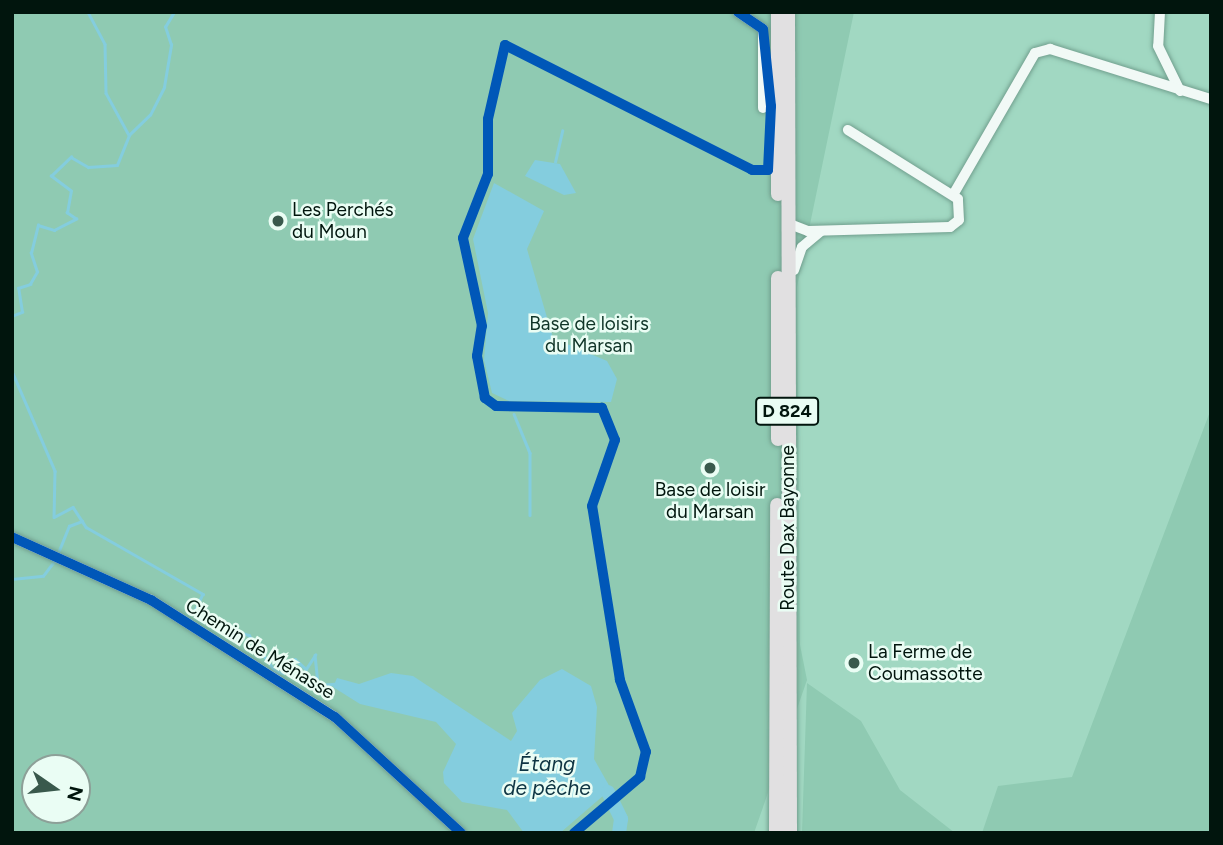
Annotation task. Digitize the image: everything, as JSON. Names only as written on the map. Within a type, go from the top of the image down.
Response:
[{"type":"main road","name":"D 824","points":[[776,833],[778,12]]},
{"type":"main road","name":"Route Dax Bayonne","points":[[788,12],[790,833]]},
{"type":"street","points":[[738,12],[763,29],[763,108]]},
{"type":"street","points":[[1160,12],[1158,46],[1180,91]]},
{"type":"street","points":[[953,195],[1035,53],[1050,49],[1211,99]]},
{"type":"street","points":[[787,223],[804,231],[837,227],[950,227],[962,216],[953,195],[848,130]]},
{"type":"street","points":[[788,369],[796,257],[815,234],[837,227]]},
{"type":"street","name":"Chemin de Ménasse","points":[[12,537],[151,600],[335,717],[461,833]]},
{"type":"green space","name":"Base de loisirs du Marsan","points":[[12,12],[854,12],[797,287],[800,645],[807,680],[754,833],[12,833]]},
{"type":"green space","points":[[1211,409],[1211,833],[982,833],[998,786],[1072,777]]},
{"type":"green space","points":[[807,683],[861,721],[900,790],[955,833],[802,833]]},
{"type":"water","points":[[535,160],[560,164],[576,193],[564,195],[525,176]]},
{"type":"water","points":[[494,183],[544,211],[527,249],[553,338],[607,361],[617,379],[611,402],[509,401],[492,393],[484,360],[488,313],[473,239]]},
{"type":"water","name":"Étang de pêche","points":[[562,669],[591,686],[597,707],[594,759],[611,789],[560,833],[524,833],[507,810],[462,802],[444,783],[443,772],[456,744],[436,722],[360,704],[333,687],[337,678],[359,684],[391,673],[413,676],[511,741],[517,731],[512,713],[540,680]]},
{"type":"waterway","points":[[88,12],[105,44],[106,93],[129,135]]},
{"type":"waterway","points":[[12,316],[22,312],[18,288],[30,284],[37,272],[31,253],[38,225],[54,230],[76,219],[67,213],[71,191],[51,176],[71,157],[88,167],[117,165],[129,135],[150,115],[164,87],[171,45],[165,27],[174,12]]},
{"type":"waterway","points":[[555,162],[562,131]]},
{"type":"waterway","points":[[12,317],[12,330]]},
{"type":"waterway","points":[[12,334],[12,347]]},
{"type":"waterway","points":[[12,371],[55,471],[54,517],[73,507],[86,527],[203,594],[196,609],[202,621],[249,635],[275,671],[283,673],[295,659],[306,669],[315,655],[318,685],[334,684]]},
{"type":"waterway","points":[[514,414],[530,453],[530,515]]},
{"type":"waterway","points":[[58,553],[69,526],[82,521]]},
{"type":"waterway","points":[[12,579],[43,576],[56,559]]},
{"type":"waterway","points":[[608,792],[621,819],[619,833]]},
{"type":"cycle path","points":[[574,833],[640,777],[646,752],[620,680],[592,506],[615,440],[602,408],[496,406],[485,398],[477,356],[482,326],[463,238],[488,174],[488,119],[505,45],[752,170],[768,170],[771,106],[763,29],[738,12]]},
{"type":"cycle path","points":[[12,537],[151,600],[335,717],[461,833]]},
{"type":"place","name":"Les Perchés du Moun","points":[[278,221]]},
{"type":"place","name":"Base de loisir du Marsan","points":[[710,468]]},
{"type":"place","name":"La Ferme de Coumassotte","points":[[854,663]]}]
